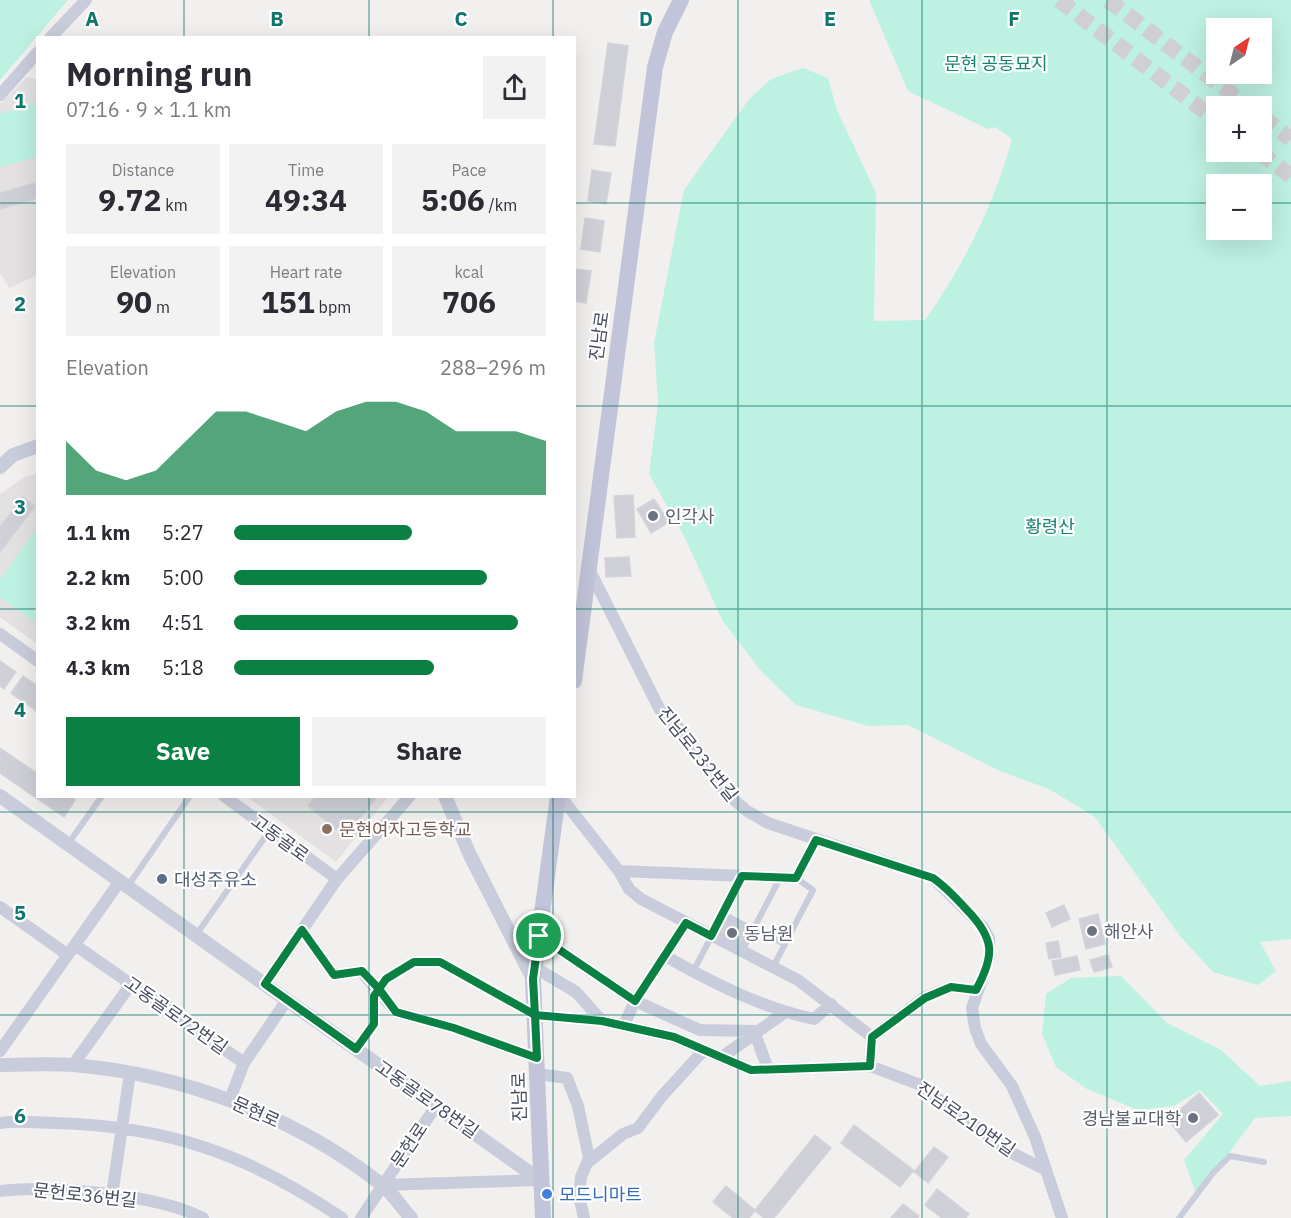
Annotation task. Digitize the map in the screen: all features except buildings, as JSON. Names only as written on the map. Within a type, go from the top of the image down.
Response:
[{"type":"main road","name":"진남로","points":[[576,667],[590,571],[616,348],[655,67],[665,33],[681,0]]},
{"type":"main road","name":"진남로","points":[[543,1218],[534,973],[559,798]]},
{"type":"street","points":[[52,36],[86,0]]},
{"type":"street","points":[[0,95],[36,54]]},
{"type":"street","points":[[0,467],[13,455],[36,447]]},
{"type":"street","name":"진남로232번길","points":[[590,571],[660,710],[683,732],[725,792],[747,811],[768,823],[916,870],[945,886],[983,927],[989,938],[986,971],[976,990],[972,1008],[975,1028],[981,1044],[1012,1086],[1035,1137],[1062,1218]]},
{"type":"street","points":[[0,634],[36,660]]},
{"type":"street","name":"고동골로78번길","points":[[0,796],[540,1180]]},
{"type":"street","name":"고동골로","points":[[227,798],[337,879]]},
{"type":"street","points":[[265,984],[337,879],[408,798]]},
{"type":"street","points":[[446,798],[469,853],[534,973],[576,992],[602,1021]]},
{"type":"street","points":[[561,798],[619,871],[630,889],[641,899],[798,980],[872,1037]]},
{"type":"street","points":[[619,871],[796,878],[816,840]]},
{"type":"street","points":[[0,1051],[72,950],[124,884]]},
{"type":"street","points":[[0,924],[4,910]]},
{"type":"street","name":"고동골로72번길","points":[[4,910],[131,984],[244,1063],[230,1100]]},
{"type":"street","points":[[624,1025],[635,1001],[686,923]]},
{"type":"street","points":[[302,930],[334,975],[362,971],[396,1012],[454,1028],[567,1078],[578,1106],[589,1158],[580,1178],[579,1196],[584,1218]]},
{"type":"street","points":[[539,936],[635,1001],[700,1030],[754,1031]]},
{"type":"street","points":[[665,956],[693,972],[784,1013],[814,1019],[831,1004]]},
{"type":"street","points":[[73,1065],[131,984]]},
{"type":"street","points":[[870,1066],[872,1037],[925,998],[951,987],[976,990]]},
{"type":"street","points":[[244,1063],[287,1000]]},
{"type":"street","points":[[722,1057],[754,1031],[784,1013]]},
{"type":"street","name":"진남로210번길","points":[[535,1015],[602,1021],[674,1037],[751,1070],[870,1066],[918,1084],[1012,1153],[1046,1170]]},
{"type":"street","points":[[754,1031],[768,1069]]},
{"type":"street","points":[[587,1163],[623,1134],[638,1128],[662,1096],[704,1050]]},
{"type":"street","name":"문현로","points":[[0,1065],[73,1065],[129,1073],[230,1100],[312,1138],[382,1185],[411,1218]]},
{"type":"street","points":[[112,1194],[129,1073]]},
{"type":"street","name":"문헌로","points":[[361,1218],[436,1106]]},
{"type":"street","points":[[0,1123],[122,1127],[200,1145],[247,1162],[300,1190],[342,1218]]},
{"type":"street","points":[[382,1185],[540,1180]]},
{"type":"street","name":"문헌로36번길","points":[[0,1191],[62,1190],[112,1194],[203,1218]]},
{"type":"lane","points":[[68,844],[101,798]]},
{"type":"lane","points":[[124,884],[188,798]]},
{"type":"lane","points":[[196,935],[270,830]]},
{"type":"lane","points":[[693,972],[742,876]]},
{"type":"lane","points":[[742,952],[780,878]]},
{"type":"lane","points":[[772,967],[813,890],[796,878]]},
{"type":"lane","points":[[723,914],[784,944]]},
{"type":"lane","points":[[356,1049],[374,1024],[374,996],[386,979],[414,962],[440,962],[535,1015]]},
{"type":"lane","points":[[1179,1218],[1213,1173],[1230,1156],[1264,1162]]},
{"type":"shaded area","points":[[27,77],[36,79],[36,275],[9,288],[0,273],[0,104]]},
{"type":"shaded area","points":[[36,474],[36,643],[0,617],[0,494],[26,476]]},
{"type":"shaded area","name":"문현여자고등학교","points":[[248,798],[387,798],[336,862]]},
{"type":"green space","points":[[0,0],[68,0],[36,36],[0,80]]},
{"type":"green space","name":"황령산","points":[[869,0],[1291,0],[1291,939],[1260,942],[1276,971],[1258,985],[1213,972],[1180,936],[1095,817],[1049,789],[1000,771],[908,725],[868,726],[796,705],[761,671],[722,620],[685,538],[649,474],[658,403],[654,343],[684,190],[750,98],[771,79],[803,68],[828,78],[837,110],[876,193],[874,321],[925,320],[953,278],[987,210],[1012,139],[995,127],[988,129],[908,91]]},
{"type":"green space","points":[[36,102],[36,157],[0,167],[0,114]]},
{"type":"green space","points":[[36,529],[36,623],[0,597],[0,579]]},
{"type":"green space","points":[[1121,976],[1167,1023],[1221,1050],[1260,1086],[1291,1081],[1291,1116],[1255,1118],[1197,1196],[1184,1160],[1223,1114],[1200,1090],[1174,1106],[1138,1110],[1087,1089],[1056,1067],[1042,1034],[1046,994],[1071,978]]},
{"type":"tunnel","points":[[1059,0],[1206,112]]},
{"type":"tunnel","points":[[1108,0],[1235,96]]},
{"type":"tunnel","points":[[1272,125],[1291,139]]},
{"type":"tunnel","points":[[1272,162],[1291,176]]},
{"type":"place","name":"인각사","points":[[653,516]]},
{"type":"place","name":"문현여자고등학교","points":[[327,829]]},
{"type":"place","name":"대성주유소","points":[[162,879]]},
{"type":"place","name":"해안사","points":[[1092,931]]},
{"type":"place","name":"동남원","points":[[732,933]]},
{"type":"place","name":"경남불교대학","points":[[1193,1118]]},
{"type":"place","name":"모드니마트","points":[[547,1194]]},
{"type":"route","points":[[539,936],[533,979],[535,1015],[440,962],[414,962],[386,979],[379,989],[362,971],[334,975],[302,930],[265,984],[356,1049],[374,1024],[374,996],[379,989],[396,1012],[454,1028],[537,1058],[535,1015],[602,1021],[674,1037],[751,1070],[870,1066],[872,1037],[925,998],[951,987],[976,990],[986,971],[989,959],[989,938],[983,927],[945,886],[916,870],[816,840],[796,878],[742,876],[711,936],[686,923],[635,1001],[539,936]]},
{"type":"park label","name":"문현 공동묘지","points":[[996,63]]}]
